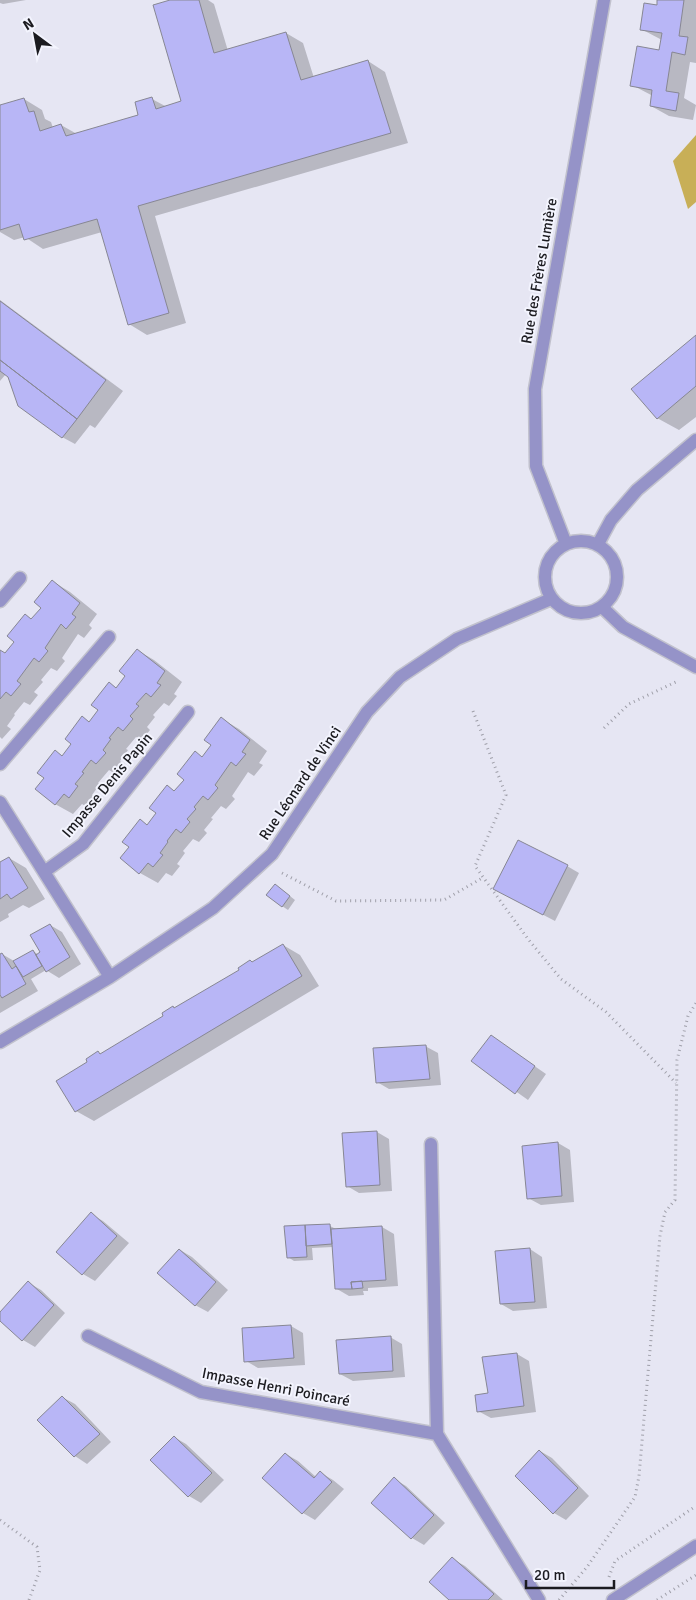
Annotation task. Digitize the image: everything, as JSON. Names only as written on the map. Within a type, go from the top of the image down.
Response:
[{"type":"street","name":"Rue des Frères Lumière","points":[[566,544],[536,466],[535,390],[604,0]]},
{"type":"street","points":[[598,544],[611,520],[637,490],[696,440]]},
{"type":"street","points":[[582,540],[598,544],[612,557],[617,574],[614,592],[602,607],[584,613],[566,611],[551,599],[544,578],[549,558],[566,544],[582,540]]},
{"type":"street","points":[[0,601],[20,578]]},
{"type":"street","name":"Rue Léonard de Vinci","points":[[0,1042],[110,977],[213,908],[272,854],[367,712],[400,677],[457,639],[551,599]]},
{"type":"street","points":[[602,607],[622,627],[695,666]]},
{"type":"street","points":[[0,764],[109,637]]},
{"type":"street","name":"Impasse Denis Papin","points":[[44,872],[82,844],[188,712]]},
{"type":"street","points":[[0,802],[110,977]]},
{"type":"street","points":[[431,1144],[437,1434],[539,1600]]},
{"type":"street","name":"Impasse Henri Poincaré","points":[[88,1336],[200,1392],[437,1434]]},
{"type":"street","points":[[613,1600],[696,1546]]},
{"type":"path","points":[[604,728],[629,704],[683,678],[695,666]]},
{"type":"path","points":[[473,711],[506,795],[475,866],[528,938],[561,978],[606,1012],[677,1083]]},
{"type":"path","points":[[262,863],[336,901],[444,900],[484,877]]},
{"type":"path","points":[[559,1600],[587,1567],[635,1497],[639,1476],[660,1236],[665,1212],[675,1200],[677,1060],[688,1016],[696,1003]]},
{"type":"path","points":[[606,1584],[615,1561],[696,1506]]},
{"type":"path","points":[[0,1520],[37,1547],[40,1570],[30,1600]]},
{"type":"path","points":[[657,1600],[696,1575]]},
{"type":"shaded area","points":[[696,135],[696,202],[688,209],[673,161]]},
{"type":"building","points":[[170,0],[199,0],[214,53],[286,32],[301,80],[368,60],[391,133],[138,206],[169,313],[128,325],[97,219],[24,240],[19,224],[0,230],[0,105],[24,98],[29,112],[34,111],[40,131],[61,124],[66,136],[138,115],[135,102],[152,97],[156,109],[181,101],[153,5]]},
{"type":"building","points":[[657,0],[684,0],[679,36],[688,37],[685,55],[672,52],[666,91],[679,93],[676,111],[650,106],[652,90],[630,86],[637,46],[659,50],[662,33],[640,30],[644,3],[657,5]]},
{"type":"building","points":[[0,301],[106,380],[77,419],[0,360]]},
{"type":"building","points":[[696,335],[696,386],[657,419],[631,389]]},
{"type":"building","points":[[0,360],[77,419],[62,438],[18,406],[8,377],[0,371]]},
{"type":"building","points":[[52,580],[80,603],[72,614],[76,617],[66,629],[61,624],[45,648],[48,651],[39,662],[34,658],[17,681],[21,684],[11,696],[6,692],[0,699],[0,650],[5,653],[14,642],[7,636],[25,614],[31,619],[41,608],[34,602]]},
{"type":"building","points":[[137,649],[165,671],[157,683],[161,685],[151,697],[146,693],[136,704],[139,706],[130,716],[133,719],[123,731],[118,727],[109,738],[111,739],[103,750],[106,753],[96,764],[91,760],[75,784],[78,786],[69,798],[64,794],[55,805],[35,789],[44,778],[37,773],[55,750],[62,756],[71,744],[65,739],[82,716],[89,722],[98,710],[91,705],[109,682],[116,688],[125,676],[119,671]]},
{"type":"building","points":[[221,717],[250,740],[242,752],[246,754],[236,766],[231,762],[215,785],[218,788],[208,800],[203,796],[194,807],[196,809],[187,819],[190,822],[181,833],[176,829],[167,841],[160,853],[163,855],[153,867],[148,863],[139,874],[120,858],[129,847],[122,842],[140,819],[147,825],[156,813],[149,808],[167,785],[174,791],[184,780],[177,774],[195,751],[202,757],[211,745],[204,740]]},
{"type":"building","points":[[518,840],[568,865],[543,915],[493,889]]},
{"type":"building","points":[[9,857],[28,888],[11,899],[7,894],[0,899],[0,862]]},
{"type":"building","points":[[275,884],[290,896],[282,907],[266,895]]},
{"type":"building","points":[[50,924],[70,957],[46,972],[36,955],[40,952],[30,935]]},
{"type":"building","points":[[283,944],[302,976],[75,1112],[56,1081],[87,1062],[86,1059],[98,1051],[100,1054],[163,1016],[162,1013],[173,1006],[174,1008],[239,970],[238,968],[250,960],[252,962]]},
{"type":"building","points":[[33,950],[42,966],[23,977],[13,961]]},
{"type":"building","points":[[2,953],[12,969],[16,966],[26,984],[2,998],[0,995],[0,954]]},
{"type":"building","points":[[491,1035],[535,1066],[515,1094],[471,1061]]},
{"type":"building","points":[[426,1045],[430,1079],[376,1083],[373,1048]]},
{"type":"building","points":[[377,1131],[380,1185],[346,1187],[342,1133]]},
{"type":"building","points":[[558,1142],[562,1196],[527,1199],[522,1146]]},
{"type":"building","points":[[91,1212],[117,1236],[82,1275],[56,1252]]},
{"type":"building","points":[[330,1224],[332,1244],[306,1246],[305,1225]]},
{"type":"building","points":[[305,1225],[307,1257],[287,1258],[284,1226]]},
{"type":"building","points":[[382,1226],[386,1280],[351,1282],[352,1289],[335,1289],[331,1229]]},
{"type":"building","points":[[530,1248],[535,1302],[500,1304],[495,1251]]},
{"type":"building","points":[[179,1249],[216,1282],[195,1306],[157,1273]]},
{"type":"building","points":[[28,1281],[54,1305],[22,1341],[0,1321],[0,1312]]},
{"type":"building","points":[[362,1281],[363,1288],[352,1289],[351,1282]]},
{"type":"building","points":[[291,1325],[294,1358],[244,1362],[242,1328]]},
{"type":"building","points":[[391,1336],[393,1371],[339,1374],[336,1340]]},
{"type":"building","points":[[517,1353],[524,1406],[477,1412],[475,1395],[488,1393],[482,1357]]},
{"type":"building","points":[[62,1396],[100,1434],[74,1457],[37,1420]]},
{"type":"building","points":[[174,1436],[212,1473],[188,1497],[150,1460]]},
{"type":"building","points":[[539,1450],[578,1488],[553,1514],[515,1476]]},
{"type":"building","points":[[285,1453],[314,1478],[320,1471],[332,1482],[302,1514],[262,1478]]},
{"type":"building","points":[[394,1477],[434,1515],[411,1539],[371,1503]]},
{"type":"building","points":[[452,1557],[494,1594],[488,1600],[449,1600],[429,1582]]}]
